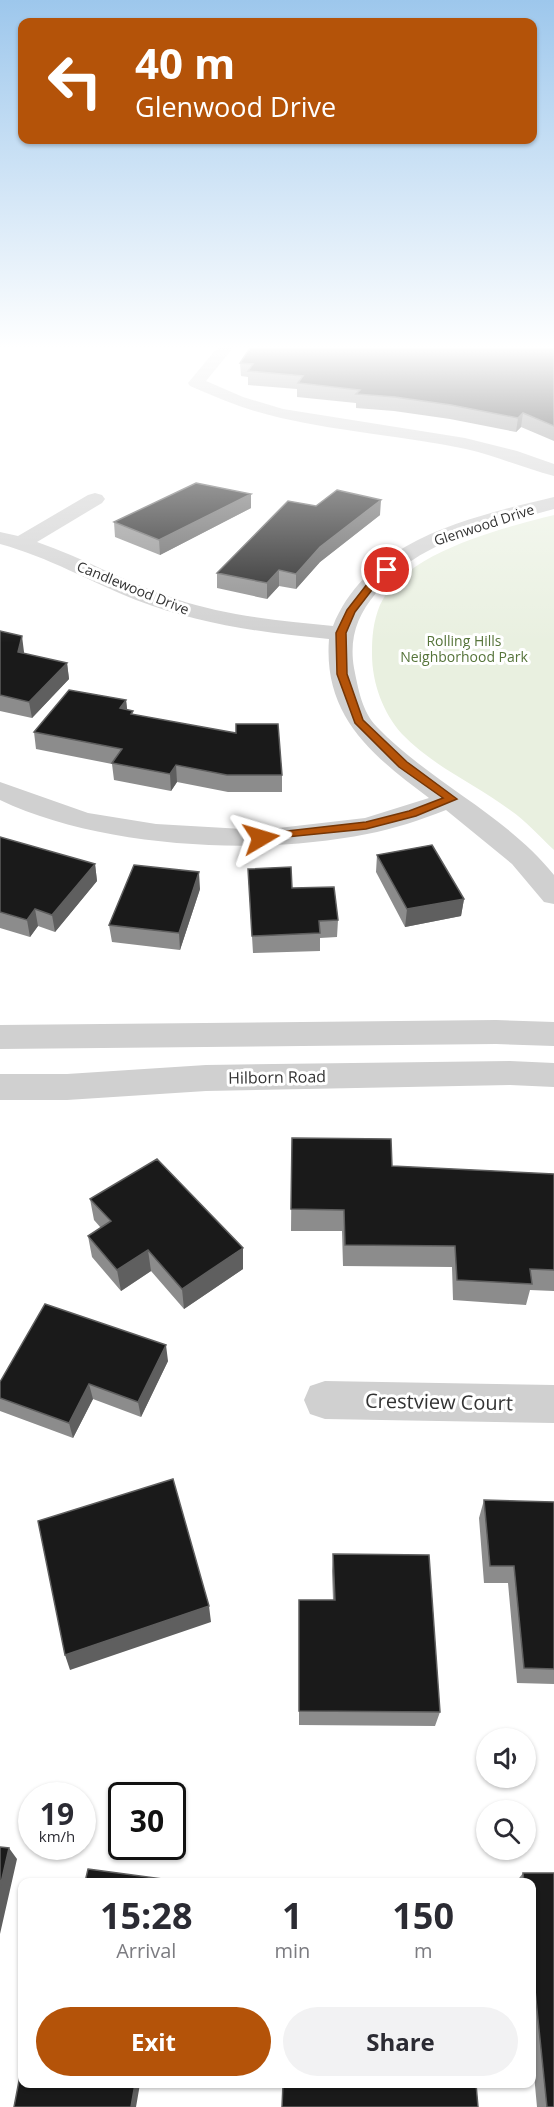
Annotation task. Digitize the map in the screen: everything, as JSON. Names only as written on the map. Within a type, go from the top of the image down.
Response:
[{"type":"street","points":[[483,446],[554,470]]},
{"type":"street","points":[[11,541],[95,499]]},
{"type":"street","name":"Glenwood Drive","points":[[554,503],[476,524],[414,549],[374,580],[351,612],[341,633],[342,674],[358,721],[403,764],[451,799],[507,845],[544,881],[554,895]]},
{"type":"street","name":"Candlewood Drive","points":[[11,541],[144,595],[195,613],[259,624],[341,633]]},
{"type":"street","points":[[0,790],[83,821],[156,832],[261,838],[366,826],[451,799]]},
{"type":"street","points":[[0,1036],[496,1032],[554,1034]]},
{"type":"street","name":"Hilborn Road","points":[[0,1088],[67,1087],[206,1078],[510,1073],[554,1075]]},
{"type":"street","name":"Crestview Court","points":[[325,1400],[554,1404]]},
{"type":"green space","name":"Rolling Hills Neighborhood Park","points":[[554,515],[554,850],[516,814],[441,766],[402,734],[389,717],[376,687],[372,654],[373,630],[380,605],[392,586],[410,570],[457,545],[483,535]]},
{"type":"building","points":[[196,483],[251,494],[159,540],[114,522]]},
{"type":"building","points":[[337,490],[381,500],[320,547],[296,574],[279,570],[267,583],[217,573],[288,501],[316,506]]},
{"type":"building","points":[[0,631],[22,636],[18,652],[67,663],[29,702],[0,695]]},
{"type":"building","points":[[69,690],[126,700],[120,708],[133,711],[131,714],[236,733],[236,724],[278,724],[282,775],[227,775],[176,765],[170,774],[112,763],[122,749],[34,732]]},
{"type":"building","points":[[0,837],[95,864],[52,915],[35,909],[27,920],[0,912]]},
{"type":"building","points":[[432,845],[464,899],[407,909],[377,855]]},
{"type":"building","points":[[134,865],[199,872],[179,933],[109,925]]},
{"type":"building","points":[[291,867],[292,888],[334,887],[338,920],[319,921],[320,933],[252,936],[248,869]]},
{"type":"building","points":[[292,1138],[391,1139],[392,1166],[554,1174],[554,1270],[530,1269],[532,1284],[457,1280],[455,1246],[345,1245],[344,1210],[291,1209]]},
{"type":"building","points":[[157,1159],[243,1248],[182,1289],[148,1250],[117,1270],[88,1236],[111,1221],[90,1199]]},
{"type":"building","points":[[45,1304],[166,1345],[138,1402],[89,1384],[69,1423],[0,1398],[0,1382]]},
{"type":"building","points":[[173,1479],[209,1606],[65,1655],[38,1521]]},
{"type":"building","points":[[484,1500],[554,1502],[554,1669],[524,1668],[514,1566],[490,1566]]},
{"type":"building","points":[[333,1554],[429,1555],[440,1712],[299,1711],[299,1600],[335,1600]]},
{"type":"building","points":[[0,1847],[9,1848],[0,1887]]},
{"type":"building","points":[[88,1869],[155,1878],[86,1878]]},
{"type":"building","points":[[523,1873],[554,1873],[554,2107],[547,2107],[536,2000],[536,1878],[524,1878]]},
{"type":"building","points":[[18,2086],[18,2088],[134,2088],[131,2107],[14,2107]]},
{"type":"building","points":[[283,2088],[476,2088],[478,2107],[282,2107]]},
{"type":"route","points":[[261,838],[366,826],[451,799],[403,764],[358,721],[342,674],[341,633],[351,612],[374,580],[387,570]]}]
